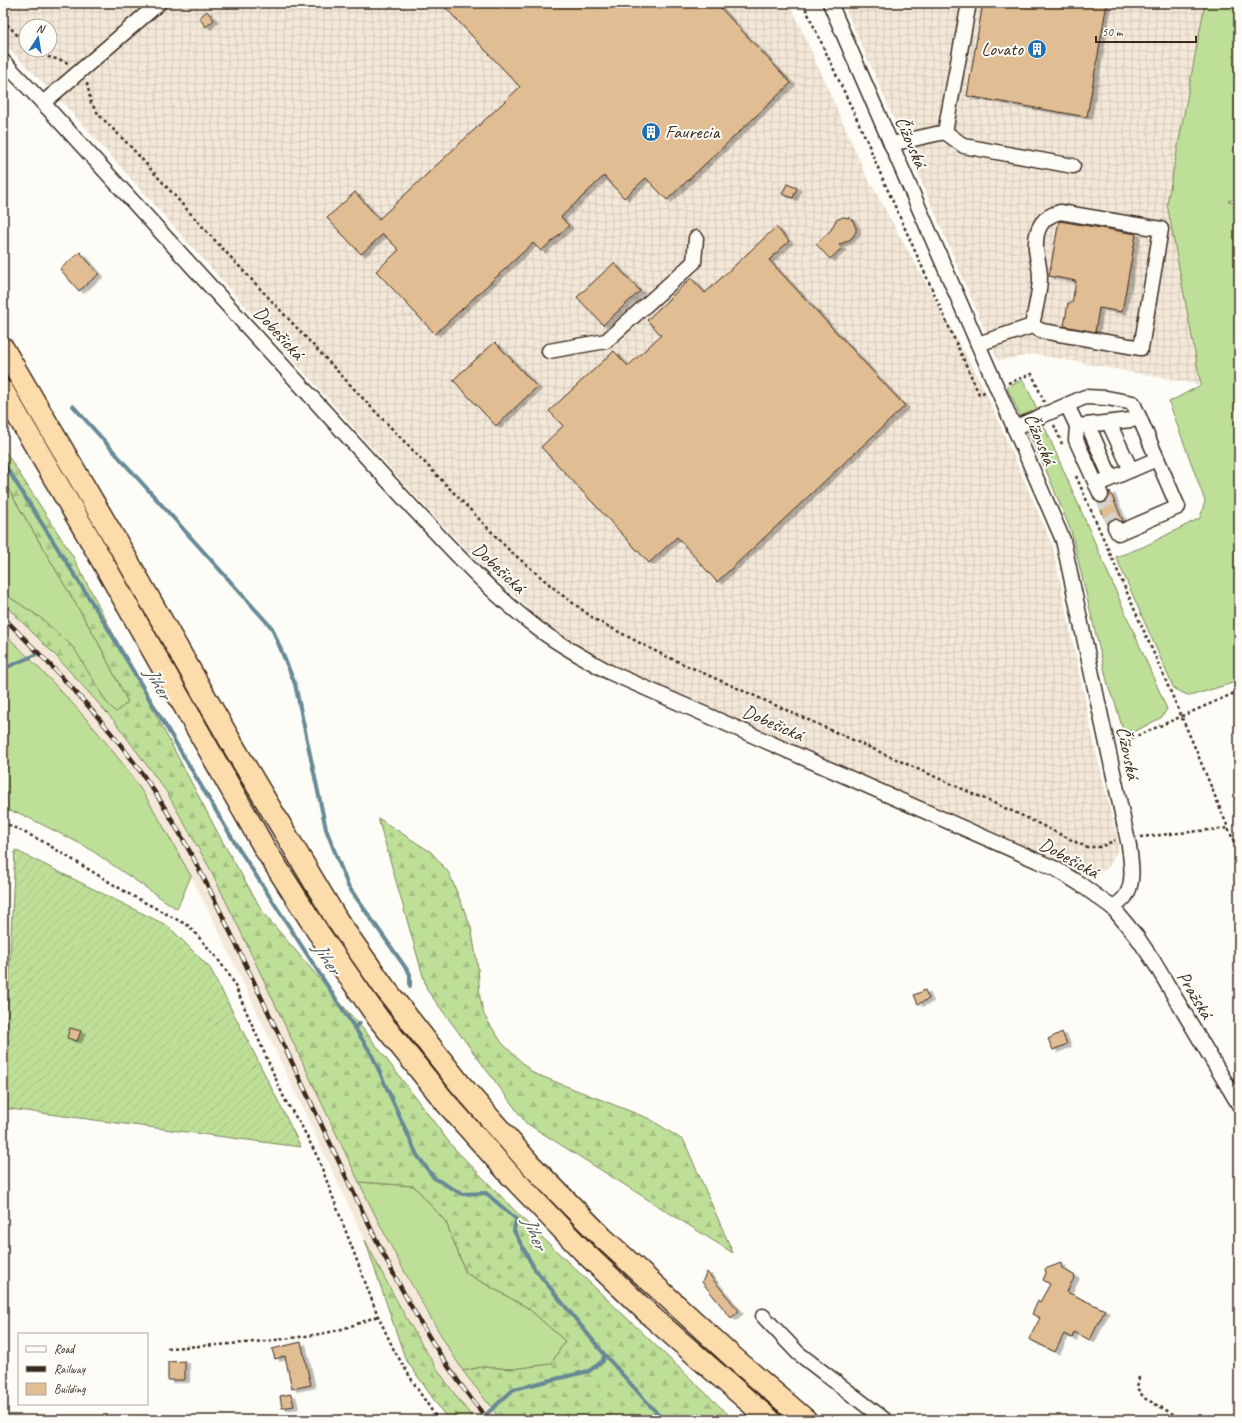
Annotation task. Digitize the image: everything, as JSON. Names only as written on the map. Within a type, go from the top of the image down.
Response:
[{"type":"highway","points":[[3,348],[235,749],[337,920],[384,987],[460,1084],[529,1163],[597,1232],[734,1358],[806,1420]]},
{"type":"highway","points":[[3,391],[88,536],[266,849],[318,932],[378,1018],[446,1103],[512,1177],[583,1251],[652,1317],[770,1420]]},
{"type":"street","points":[[43,103],[159,3]]},
{"type":"street","name":"Čížovská","points":[[830,3],[1063,540],[1131,862],[1129,888],[1125,897],[1113,908]]},
{"type":"street","points":[[945,132],[969,3]]},
{"type":"street","name":"Dobešická","points":[[3,61],[468,567],[537,628],[571,651],[609,672],[1056,869],[1113,908]]},
{"type":"street","points":[[891,144],[945,132],[964,146],[1073,166]]},
{"type":"street","points":[[978,344],[1032,326],[1042,331],[1141,348],[1161,229],[1060,212],[1050,215],[1043,221],[1039,229],[1036,248],[1040,274],[1040,287],[1032,326]]},
{"type":"street","points":[[549,351],[606,342],[694,262],[696,238]]},
{"type":"street","points":[[1014,428],[1085,397],[1107,398],[1133,403],[1178,507],[1118,534],[1115,527]]},
{"type":"street","points":[[1067,405],[1082,426],[1110,478]]},
{"type":"street","points":[[1082,426],[1140,419]]},
{"type":"street","points":[[1109,423],[1130,470]]},
{"type":"street","points":[[1082,426],[1076,440],[1098,490],[1110,478],[1157,459]]},
{"type":"street","name":"Pražská","points":[[1113,908],[1137,937],[1154,962],[1239,1105]]},
{"type":"street","points":[[763,1316],[798,1353],[885,1420]]},
{"type":"path","points":[[803,3],[867,141],[979,394],[1032,374],[1044,403]]},
{"type":"path","points":[[3,20],[18,36]]},
{"type":"path","points":[[52,58],[65,61],[78,72],[86,81],[91,103],[99,115],[130,146],[208,233],[371,407],[509,550],[562,595],[596,620],[661,654],[1025,817],[1086,847],[1101,847],[1115,840],[1229,828]]},
{"type":"path","points":[[1054,425],[1063,447]]},
{"type":"path","points":[[1076,476],[1181,716],[1239,854]]},
{"type":"path","points":[[1107,749],[1239,690]]},
{"type":"path","points":[[3,822],[42,841],[129,894],[189,926],[232,978],[285,1100],[302,1127],[318,1158],[378,1316],[394,1350],[438,1420]]},
{"type":"path","points":[[168,1348],[234,1344],[297,1337],[327,1332],[378,1316]]},
{"type":"path","points":[[1139,1377],[1137,1388],[1144,1398],[1184,1420]]},
{"type":"shaded area","points":[[3,3],[790,3],[866,175],[983,386],[1052,544],[1096,752],[1119,846],[1110,866],[1097,874],[1082,872],[612,665],[572,643],[543,622],[476,560],[414,495],[65,105],[3,43]]},
{"type":"shaded area","points":[[843,3],[1205,3],[1167,204],[1201,385],[1034,354],[998,361]]},
{"type":"shaded area","points":[[3,603],[57,657],[115,722],[166,791],[209,867],[383,1231],[414,1291],[463,1371],[501,1420],[475,1420],[447,1382],[419,1339],[365,1240],[191,876],[149,802],[125,767],[43,671],[3,632]]},
{"type":"green space","points":[[1205,3],[1239,3],[1239,201],[1233,199],[1228,201],[1239,204],[1239,681],[1190,696],[1174,689],[1116,557],[1143,547],[1200,518],[1205,501],[1169,402],[1201,385],[1167,204]]},
{"type":"green space","points":[[1023,380],[1167,709],[1162,717],[1134,732],[1122,727],[1115,702],[1109,689],[1071,531],[1046,470],[1007,388],[1010,385]]},
{"type":"green space","points":[[3,448],[72,555],[221,839],[264,914],[369,1036],[452,1146],[527,1223],[734,1420],[501,1420],[463,1371],[482,1367],[513,1369],[551,1364],[565,1341],[528,1308],[466,1273],[446,1222],[414,1186],[359,1182],[209,867],[166,791],[115,722],[57,657],[3,603],[3,593],[41,618],[74,648],[107,703],[116,712],[128,702],[97,640],[3,480]]},
{"type":"green space","points":[[3,480],[97,640],[128,702],[116,712],[107,703],[41,618],[3,593]]},
{"type":"green space","points":[[3,632],[81,713],[117,756],[149,802],[191,876],[177,909],[85,846],[19,813],[3,810]]},
{"type":"green space","points":[[378,818],[431,852],[449,873],[471,927],[478,968],[480,998],[484,1015],[502,1043],[533,1073],[650,1119],[684,1141],[733,1253],[526,1123],[427,990]]},
{"type":"green space","points":[[15,850],[168,926],[210,968],[301,1147],[3,1108]]},
{"type":"green space","points":[[359,1182],[414,1186],[446,1222],[466,1273],[528,1308],[565,1341],[551,1364],[513,1369],[482,1367],[463,1371],[408,1278]]},
{"type":"green space","points":[[365,1240],[402,1310],[429,1356],[443,1378],[475,1420],[448,1420],[405,1358]]},
{"type":"building","points":[[441,3],[716,3],[791,83],[667,200],[646,178],[624,198],[604,176],[561,217],[569,226],[541,251],[533,243],[435,334],[376,271],[399,250],[383,234],[361,254],[327,218],[355,192],[379,219],[520,87]]},
{"type":"building","name":"Lovato","points":[[983,3],[1107,3],[1087,117],[967,96]]},
{"type":"building","points":[[207,11],[214,20],[206,27],[199,18]]},
{"type":"building","points":[[787,184],[797,188],[793,198],[782,194]]},
{"type":"building","points":[[843,217],[850,218],[853,221],[856,232],[851,239],[839,245],[842,248],[830,259],[816,244],[831,230],[836,220]]},
{"type":"building","points":[[1059,221],[1136,234],[1122,312],[1099,308],[1095,332],[1064,326],[1068,303],[1072,303],[1076,281],[1049,276]]},
{"type":"building","points":[[776,227],[789,241],[769,260],[905,406],[717,582],[677,537],[649,563],[541,447],[563,426],[549,411],[614,351],[628,366],[661,335],[647,320],[691,278],[705,293]]},
{"type":"building","points":[[80,252],[99,274],[79,291],[60,269]]},
{"type":"building","points":[[614,263],[640,291],[603,325],[577,297]]},
{"type":"building","points":[[495,342],[537,387],[496,426],[453,380]]},
{"type":"building","points":[[1110,491],[1123,521],[1122,522],[1115,519],[1111,520],[1107,524],[1098,503],[1104,503],[1108,500]]},
{"type":"building","points":[[925,990],[929,999],[918,1004],[914,995]]},
{"type":"building","points":[[70,1028],[81,1031],[77,1041],[67,1038]]},
{"type":"building","points":[[1062,1032],[1067,1044],[1053,1050],[1048,1039]]},
{"type":"building","points":[[1061,1263],[1062,1268],[1075,1276],[1067,1292],[1105,1310],[1090,1340],[1074,1332],[1072,1338],[1064,1334],[1055,1352],[1029,1339],[1040,1318],[1032,1314],[1038,1301],[1040,1302],[1050,1284],[1043,1280],[1046,1273],[1045,1269]]},
{"type":"building","points":[[707,1272],[739,1311],[731,1318],[702,1282]]},
{"type":"building","points":[[301,1342],[311,1385],[292,1389],[285,1356],[275,1359],[272,1349]]},
{"type":"building","points":[[185,1361],[185,1380],[168,1380],[168,1362]]},
{"type":"building","points":[[291,1394],[294,1406],[282,1408],[280,1396]]},
{"type":"waterway","points":[[73,406],[272,628],[295,684],[326,829],[348,886],[410,974],[410,986]]},
{"type":"waterway","name":"Jiher","points":[[3,462],[103,620],[235,843],[371,1053],[417,1155],[434,1178],[462,1194],[486,1193],[516,1219],[514,1231],[534,1268],[604,1354],[663,1420]]},
{"type":"waterway","points":[[3,669],[35,655]]},
{"type":"waterway","name":"Jiher","points":[[354,1028],[360,1023]]},
{"type":"waterway","points":[[480,1420],[514,1389],[589,1371],[603,1361],[604,1354]]},
{"type":"tunnel","points":[[1101,495],[1115,527]]},
{"type":"railway","points":[[3,617],[45,659],[105,725],[124,748],[172,819],[197,864],[220,911],[395,1276],[428,1336],[447,1365],[488,1420]]},
{"type":"place","name":"Lovato","points":[[1037,49]]},
{"type":"place","name":"Faurecia","points":[[651,132]]}]
